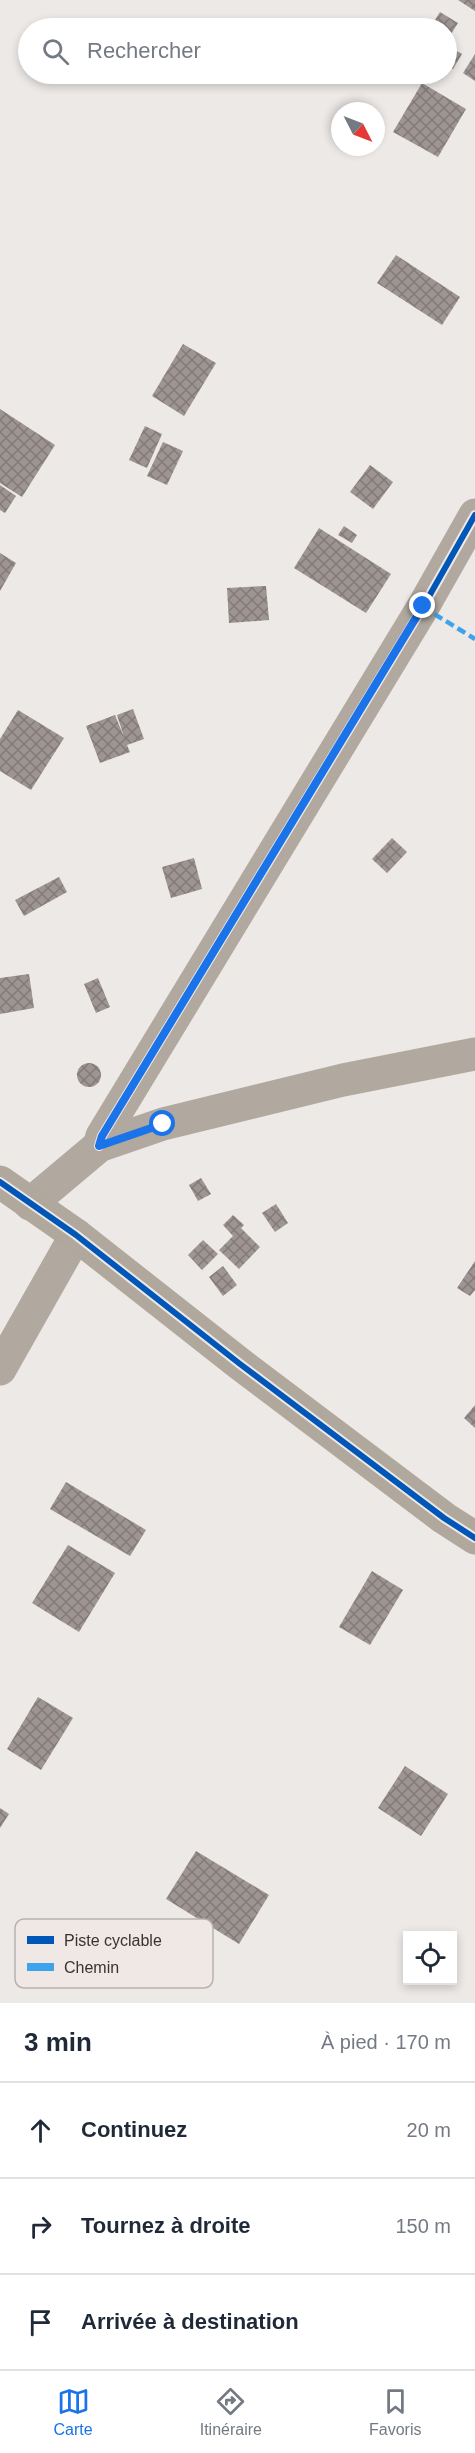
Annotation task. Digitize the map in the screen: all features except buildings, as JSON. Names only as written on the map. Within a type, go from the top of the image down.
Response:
[{"type":"street","points":[[99,1146],[102,1136],[423,606],[475,515]]},
{"type":"street","points":[[30,1204],[99,1146],[163,1124],[344,1080],[475,1054]]},
{"type":"street","points":[[0,1182],[76,1235],[240,1364],[444,1518],[475,1538]]},
{"type":"street","points":[[0,1369],[76,1235]]},
{"type":"marked path","points":[[423,607],[475,639]]},
{"type":"cycle path","points":[[99,1146],[102,1136],[423,607],[475,515]]},
{"type":"cycle path","points":[[0,1182],[76,1235],[240,1364],[444,1518],[475,1538]]},
{"type":"route","points":[[163,1124],[99,1146],[102,1136],[423,606]]}]
